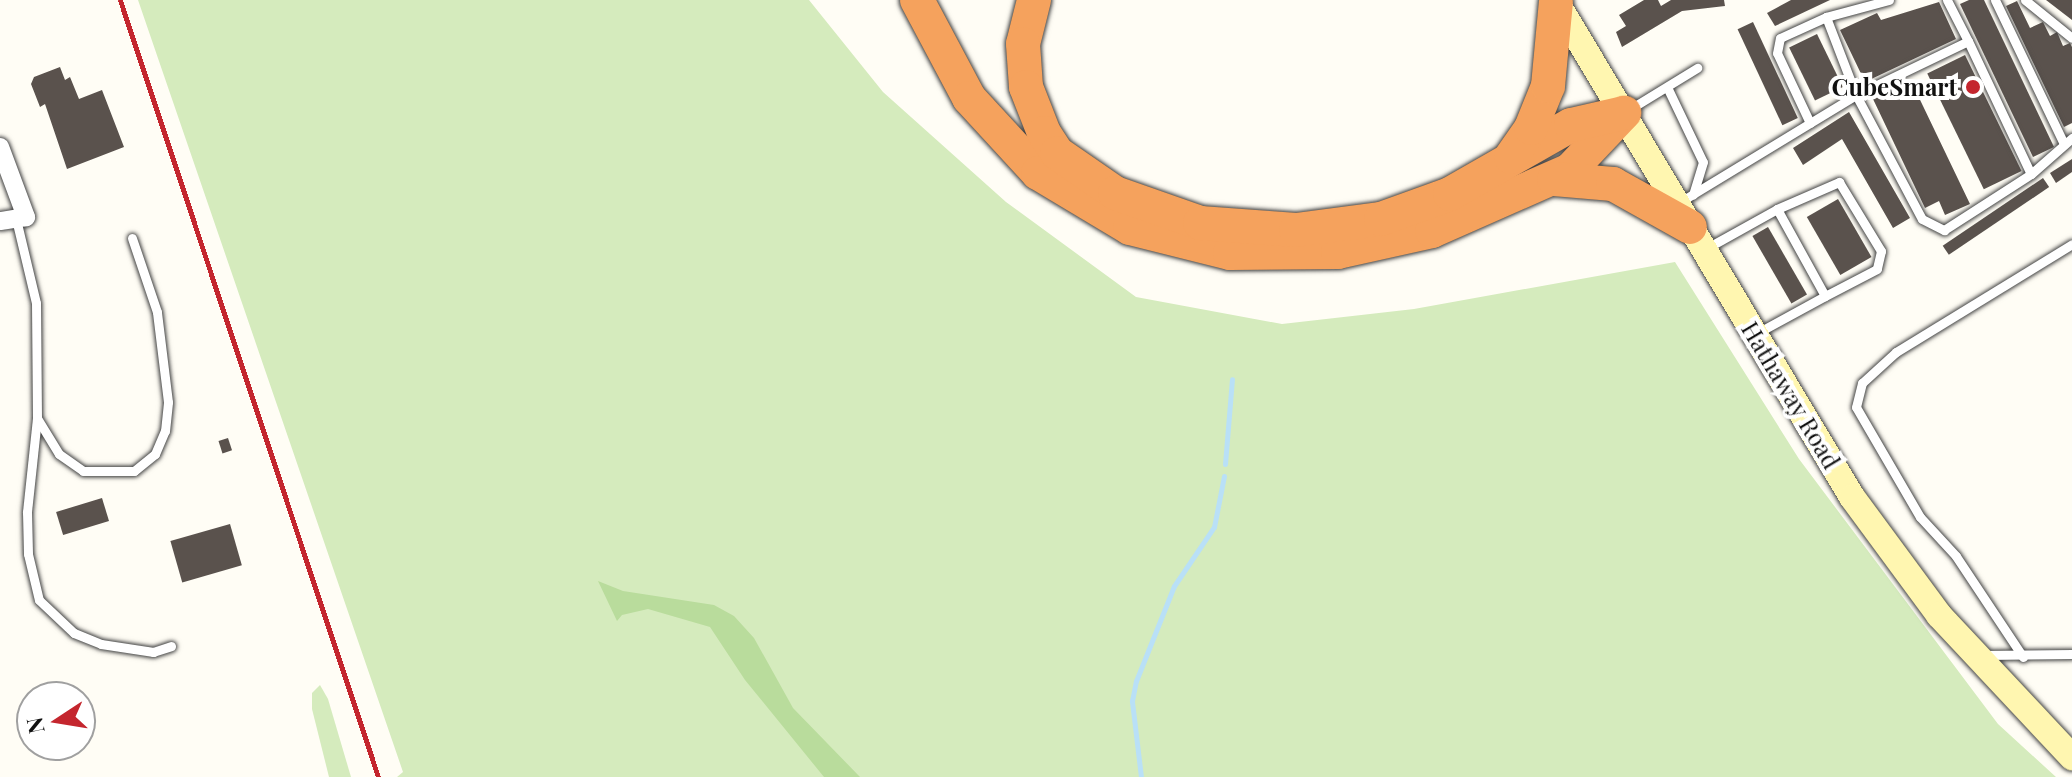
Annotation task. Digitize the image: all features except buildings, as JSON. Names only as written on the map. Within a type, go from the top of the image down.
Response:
[{"type":"highway","points":[[917,0],[969,98],[1017,155],[1086,206],[1153,236],[1230,253],[1361,248],[1432,231],[1554,179],[1585,159],[1624,113]]},
{"type":"highway","points":[[1034,0],[1026,23],[1023,66],[1044,133],[1074,168],[1115,193],[1200,223],[1265,229],[1354,225],[1428,204],[1571,125],[1624,113]]},
{"type":"highway","points":[[1508,160],[1531,128],[1548,86],[1556,1]]},
{"type":"highway","points":[[1554,179],[1613,184],[1691,219]]},
{"type":"main road","name":"Hathaway Road","points":[[1556,1],[1691,219],[1754,335],[1852,497],[1975,655],[2072,757]]},
{"type":"street","points":[[0,147],[26,217],[8,220]]},
{"type":"lane","points":[[1810,123],[1777,53],[1780,38],[1826,17],[1889,0]]},
{"type":"lane","points":[[1947,0],[2031,174]]},
{"type":"lane","points":[[1826,17],[1856,95],[1922,219],[1944,230],[2031,174],[2068,141],[1995,0]]},
{"type":"lane","points":[[2025,0],[2072,38]]},
{"type":"lane","points":[[1691,219],[1810,123],[1856,95],[1968,41]]},
{"type":"lane","points":[[1624,113],[1697,68]]},
{"type":"lane","points":[[1667,87],[1703,162],[1691,219]]},
{"type":"lane","points":[[1691,219],[1777,209],[1839,182],[1881,251],[1877,269],[1754,335]]},
{"type":"lane","points":[[1777,209],[1825,296]]},
{"type":"lane","points":[[8,220],[36,303],[37,418],[27,526],[39,600],[74,633],[101,644],[153,652],[171,646]]},
{"type":"lane","points":[[37,418],[59,454],[83,471],[134,471],[155,454],[165,431],[168,402],[157,312],[132,238]]},
{"type":"lane","points":[[2023,657],[1956,556],[1920,517],[1856,407],[1862,383],[1896,352],[2072,244]]},
{"type":"lane","points":[[1975,655],[2023,657],[2072,654]]},
{"type":"green space","points":[[138,0],[809,0],[883,92],[1006,202],[1136,297],[1282,324],[1414,309],[1675,262],[1799,459],[1998,724],[2056,777],[397,777],[403,772]]},
{"type":"green space","points":[[598,581],[623,591],[714,605],[734,616],[754,638],[793,708],[860,777],[824,777],[745,680],[710,627],[648,609],[622,615],[617,621]]},
{"type":"green space","points":[[320,685],[328,699],[351,777],[329,777],[312,709],[312,693]]},
{"type":"waterway","points":[[1225,464],[1232,379]]},
{"type":"waterway","points":[[1141,777],[1132,701],[1136,681],[1174,586],[1214,527],[1224,476]]},
{"type":"railway","points":[[120,0],[378,777]]},
{"type":"place","name":"CubeSmart","points":[[1973,87]]}]
